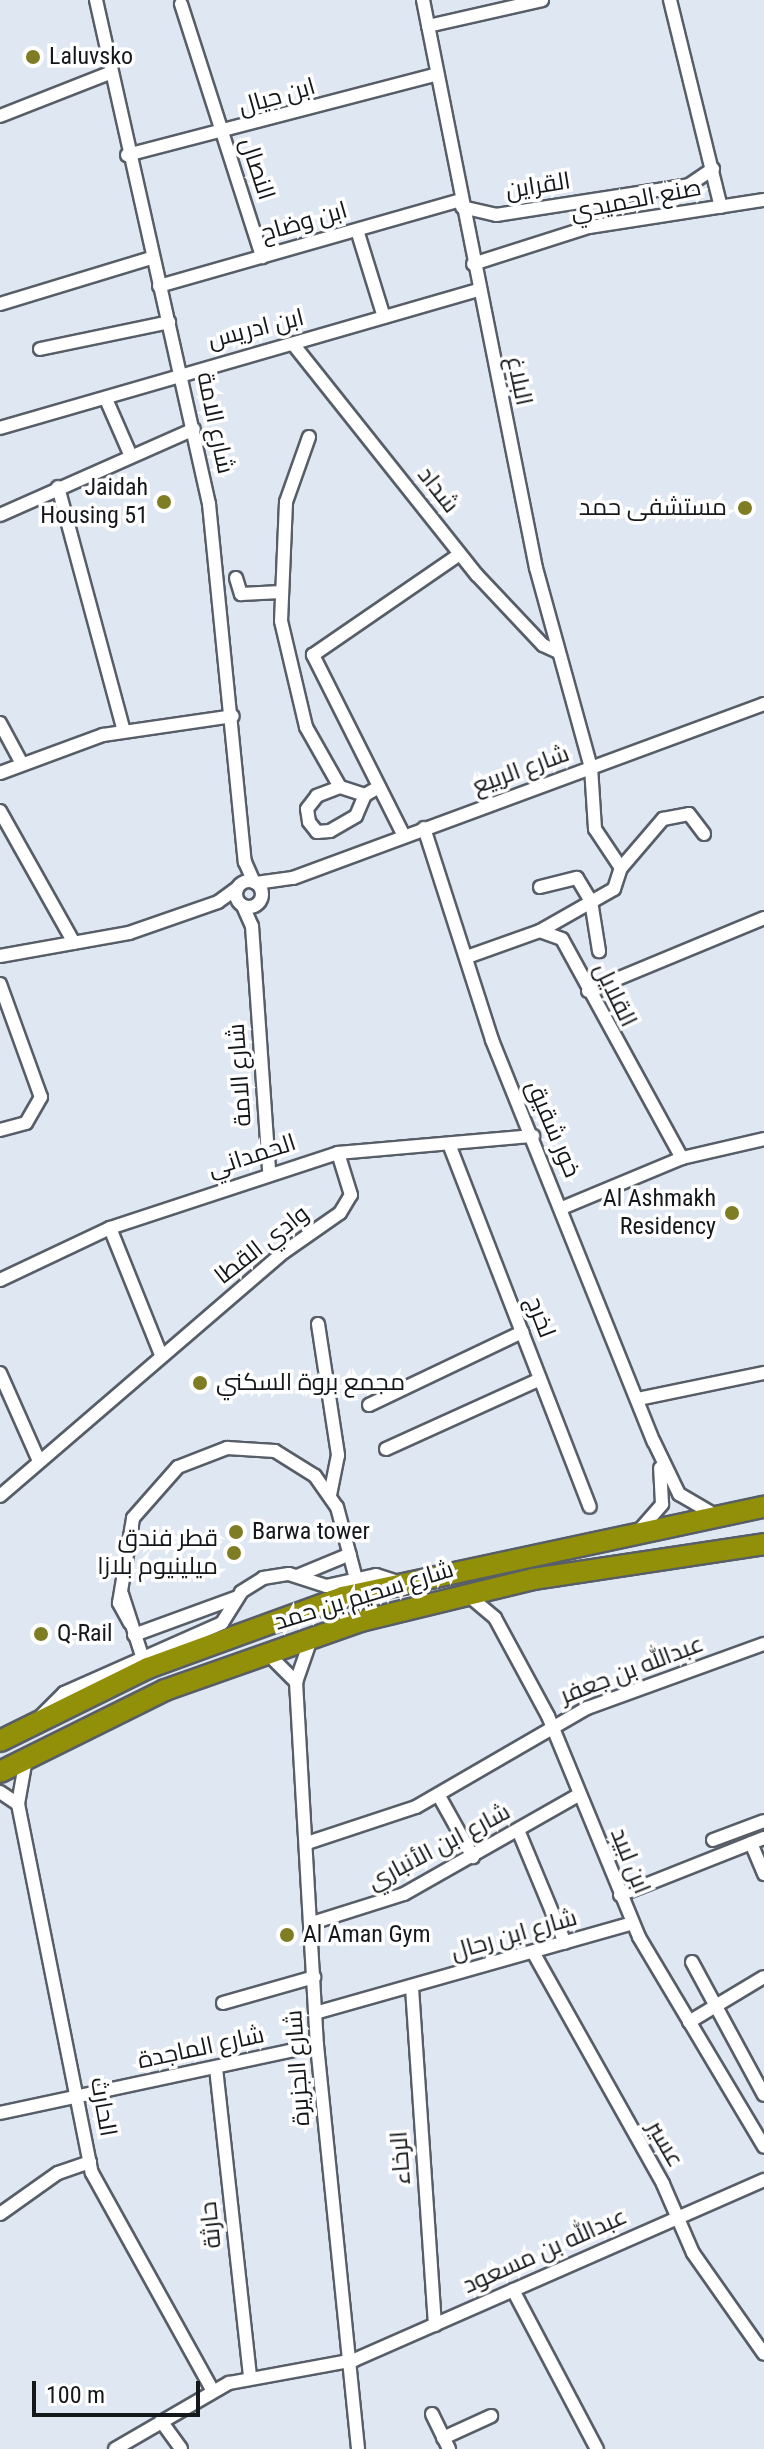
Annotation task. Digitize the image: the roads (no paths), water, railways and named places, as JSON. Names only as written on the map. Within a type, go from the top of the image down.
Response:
[{"type":"highway","name":"شارع سحيم بن حمد","points":[[0,1741],[173,1650],[397,1582],[764,1507]]},
{"type":"highway","name":"شارع سحيم بن حمد","points":[[0,1772],[128,1706],[313,1637],[462,1594],[764,1544]]},
{"type":"street","name":"شارع الامة","points":[[96,0],[127,155],[194,429],[233,716],[245,862],[238,887],[252,926],[269,1172]]},
{"type":"street","name":"البلاغ","points":[[423,0],[477,290],[558,652],[591,767],[595,829],[621,868]]},
{"type":"street","points":[[428,26],[542,0]]},
{"type":"street","points":[[670,0],[721,207]]},
{"type":"street","name":"النصال","points":[[181,4],[262,257]]},
{"type":"street","points":[[0,116],[110,73]]},
{"type":"street","name":"ابن حيال","points":[[127,155],[222,135],[437,74]]},
{"type":"street","name":"القراين","points":[[461,204],[496,215],[689,185],[713,169]]},
{"type":"street","name":"صنع الحميدي","points":[[473,264],[589,227],[764,200]]},
{"type":"street","name":"ابن وضاح","points":[[159,286],[461,204]]},
{"type":"street","points":[[357,230],[384,317]]},
{"type":"street","points":[[0,304],[151,258]]},
{"type":"street","name":"ابن ادريس","points":[[0,428],[106,399],[182,372],[293,344],[477,290]]},
{"type":"street","points":[[40,349],[169,322]]},
{"type":"street","name":"شداد","points":[[293,344],[460,554],[543,645],[558,652]]},
{"type":"street","points":[[106,399],[130,454]]},
{"type":"street","points":[[0,515],[130,454],[194,429]]},
{"type":"street","points":[[309,437],[288,490],[281,592],[286,650],[306,727],[340,787],[365,795]]},
{"type":"street","points":[[58,487],[124,731]]},
{"type":"street","points":[[404,836],[313,655],[460,554]]},
{"type":"street","points":[[236,578],[245,595],[281,592]]},
{"type":"street","name":"شارع الربيع","points":[[238,887],[293,878],[764,704]]},
{"type":"street","points":[[0,773],[21,762],[124,731],[233,716]]},
{"type":"street","points":[[0,723],[21,762]]},
{"type":"street","points":[[340,787],[309,802],[317,832],[356,816],[365,795],[379,787]]},
{"type":"street","points":[[0,811],[74,943]]},
{"type":"street","points":[[467,957],[540,931],[614,889],[621,868],[663,819],[689,814],[704,834]]},
{"type":"street","name":"خور شقيق","points":[[424,828],[467,957],[533,1136],[654,1442],[682,1498],[717,1516]]},
{"type":"street","name":"شارع الامة","points":[[245,862],[260,901],[252,926]]},
{"type":"street","name":"شارع الربيع","points":[[260,901],[293,878]]},
{"type":"street","points":[[540,887],[577,878],[591,901],[599,951]]},
{"type":"street","points":[[0,956],[74,943],[218,902],[238,887]]},
{"type":"street","points":[[218,902],[242,905],[260,901]]},
{"type":"street","points":[[588,991],[764,918]]},
{"type":"street","name":"القلايل","points":[[540,931],[562,939],[682,1158]]},
{"type":"street","points":[[0,984],[41,1097],[26,1123],[0,1130]]},
{"type":"street","name":"الحمداني","points":[[0,1280],[110,1228],[269,1172],[338,1153],[533,1136]]},
{"type":"street","points":[[562,1208],[682,1158],[764,1139]]},
{"type":"street","name":"لخرج","points":[[449,1144],[590,1507]]},
{"type":"street","name":"وادي القطا","points":[[0,1496],[161,1355],[347,1206],[350,1188],[338,1153]]},
{"type":"street","points":[[110,1228],[161,1355]]},
{"type":"street","points":[[318,1324],[338,1455],[330,1495]]},
{"type":"street","points":[[369,1405],[522,1332]]},
{"type":"street","points":[[0,1373],[39,1461]]},
{"type":"street","points":[[638,1399],[764,1373]]},
{"type":"street","points":[[386,1449],[540,1379]]},
{"type":"street","name":"خور شقيق","points":[[638,1532],[664,1496],[654,1442]]},
{"type":"street","points":[[142,1656],[122,1594],[121,1556],[133,1518],[157,1485],[190,1461],[227,1448],[263,1448],[297,1461],[330,1495],[356,1579]]},
{"type":"street","points":[[297,1576],[350,1554]]},
{"type":"street","name":"شارع سحيم بن حمد","points":[[39,1720],[64,1693],[142,1656],[173,1650],[222,1623],[235,1598],[263,1578],[297,1576],[326,1586],[356,1579],[397,1582]]},
{"type":"street","name":"ابن لبيد","points":[[462,1594],[491,1612],[553,1725],[632,1923],[764,2147]]},
{"type":"street","points":[[132,1629],[235,1598]]},
{"type":"street","name":"شارع الجزيرة","points":[[313,1637],[296,1682],[317,2045],[345,2364],[358,2449]]},
{"type":"street","name":"عبدالله بن جعفر","points":[[307,1843],[439,1796],[553,1725],[764,1644]]},
{"type":"street","points":[[266,1653],[296,1682]]},
{"type":"street","name":"الحارث","points":[[28,1755],[17,1780],[18,1804],[79,2095],[90,2162],[99,2193],[213,2391]]},
{"type":"street","points":[[0,1792],[18,1804]]},
{"type":"street","name":"شارع ابن الأنباري","points":[[312,1923],[391,1900],[473,1857],[580,1794]]},
{"type":"street","points":[[439,1796],[473,1857]]},
{"type":"street","points":[[713,1840],[764,1821]]},
{"type":"street","points":[[518,1830],[565,1943]]},
{"type":"street","points":[[620,1895],[758,1841],[764,1874]]},
{"type":"street","name":"شارع ابن رحال","points":[[315,2013],[412,1988],[632,1923]]},
{"type":"street","name":"عسير","points":[[533,1952],[678,2216],[699,2263],[764,2354]]},
{"type":"street","points":[[692,1962],[764,2095]]},
{"type":"street","points":[[223,2003],[314,1977]]},
{"type":"street","points":[[689,2022],[714,2004],[764,1977]]},
{"type":"street","name":"الرخاء","points":[[412,1988],[435,2325]]},
{"type":"street","name":"شارع الماجدة","points":[[0,2113],[317,2045]]},
{"type":"street","name":"حارثة","points":[[216,2068],[250,2378]]},
{"type":"street","points":[[0,2214],[58,2173],[90,2162]]},
{"type":"street","name":"عبدالله بن مسعود","points":[[115,2449],[129,2445],[161,2421],[213,2391],[250,2378],[345,2364],[764,2180]]},
{"type":"street","points":[[513,2290],[597,2449]]},
{"type":"street","points":[[432,2414],[446,2443],[491,2416]]},
{"type":"street","points":[[161,2421],[181,2449]]},
{"type":"place","name":"Laluvsko","points":[[33,57]]},
{"type":"place","name":"Jaidah Housing 51","points":[[164,502]]},
{"type":"place","name":"مستشفى حمد","points":[[745,508]]},
{"type":"place","name":"Al Ashmakh Residency","points":[[732,1213]]},
{"type":"place","name":"مجمع بروة السكني","points":[[200,1383]]},
{"type":"place","name":"Barwa tower","points":[[236,1532]]},
{"type":"place","name":"قطر فندق ميلينيوم بلازا","points":[[234,1553]]},
{"type":"place","name":"Q-Rail","points":[[41,1634]]},
{"type":"place","name":"Al Aman Gym","points":[[287,1935]]}]
